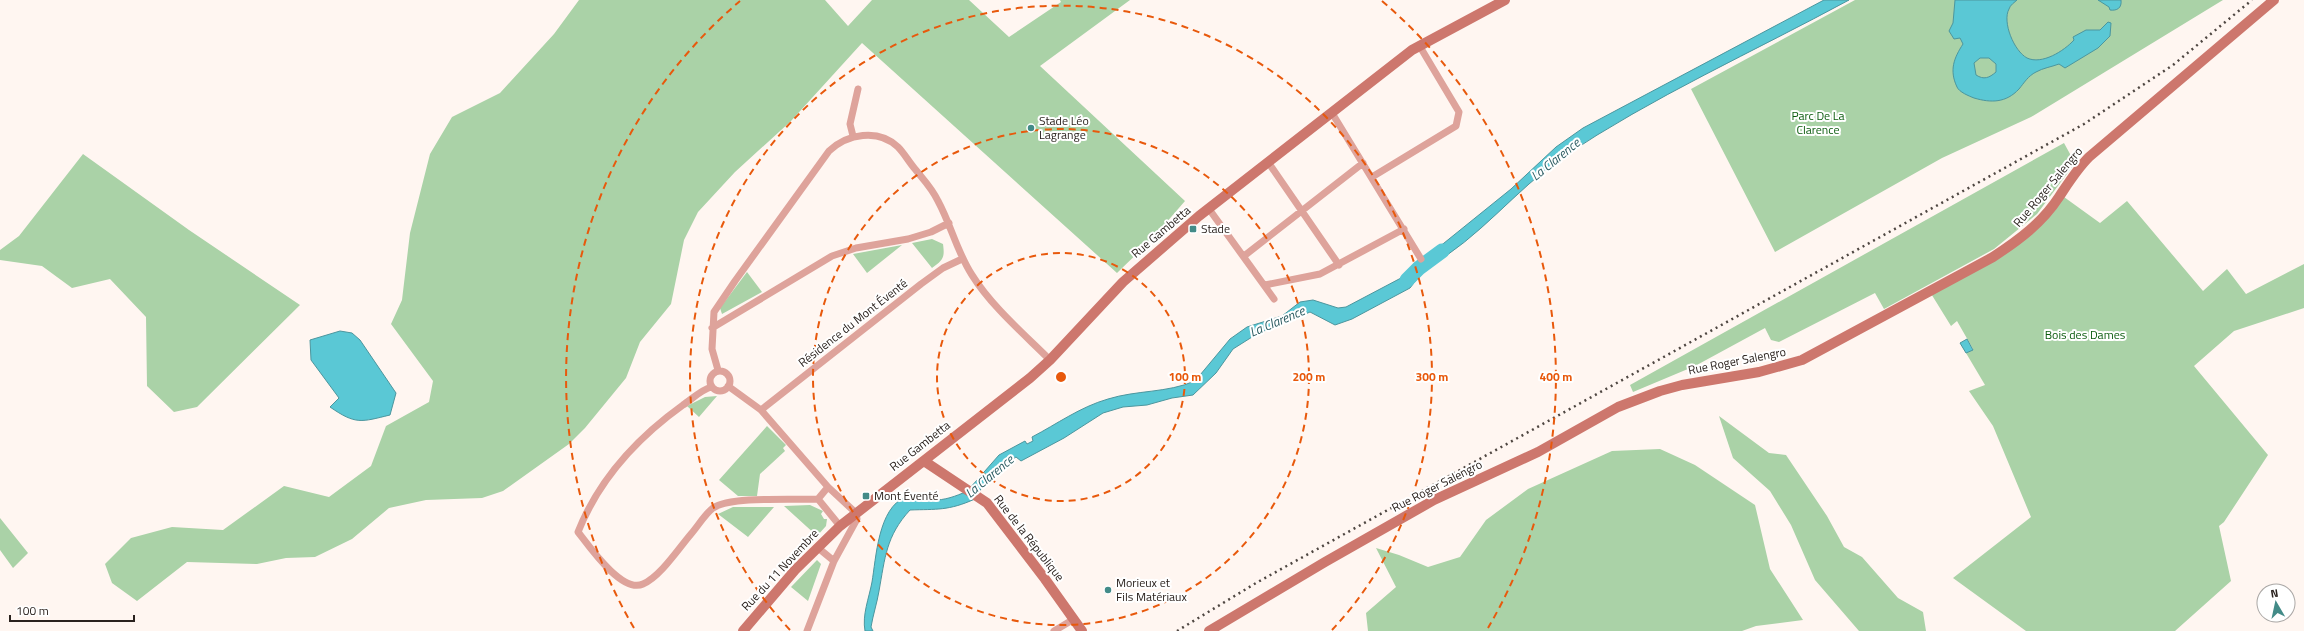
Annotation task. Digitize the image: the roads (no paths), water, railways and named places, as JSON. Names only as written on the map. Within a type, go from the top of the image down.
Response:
[{"type":"street","name":"Rue Gambetta","points":[[856,513],[1050,360],[1145,261],[1208,209],[1419,45],[1505,0]]},
{"type":"street","name":"Rue Roger Salengro","points":[[1209,631],[1434,500],[1538,452],[1618,407],[1660,391],[1682,385],[1759,372],[1802,360],[1993,257],[2022,238],[2036,226],[2059,197],[2078,167],[2274,0]]},
{"type":"street","points":[[1372,177],[1456,126],[1459,112],[1419,45]]},
{"type":"street","points":[[853,136],[850,124],[858,89]]},
{"type":"street","points":[[1332,113],[1422,259]]},
{"type":"street","points":[[718,370],[712,349],[714,312],[809,177],[834,147],[853,136],[874,136],[898,146],[928,184],[949,223],[962,258],[973,276],[992,301],[1050,360]]},
{"type":"street","points":[[1268,162],[1301,212],[1339,265]]},
{"type":"street","points":[[1244,256],[1363,163]]},
{"type":"street","points":[[1208,209],[1244,256],[1274,299]]},
{"type":"street","points":[[712,328],[832,256],[856,248],[908,239],[931,232],[949,223]]},
{"type":"street","points":[[1265,286],[1320,274],[1404,229]]},
{"type":"street","name":"Résidence du Mont Éventé","points":[[761,410],[921,284],[943,268],[962,258]]},
{"type":"street","points":[[711,387],[720,391],[728,386],[730,380],[728,375],[724,371],[718,370]]},
{"type":"street","points":[[711,387],[710,377],[718,370]]},
{"type":"street","points":[[728,386],[761,410],[828,487],[856,513],[858,518],[834,561],[807,631]]},
{"type":"street","points":[[711,387],[661,421],[621,459],[578,532],[600,560],[626,584],[633,586],[643,584],[657,574],[713,508],[732,501],[818,499],[828,487]]},
{"type":"street","name":"Rue de la République","points":[[924,460],[987,503],[1082,631]]},
{"type":"street","points":[[818,499],[840,526]]},
{"type":"street","name":"Rue du 11 Novembre","points":[[743,631],[817,547],[856,513]]},
{"type":"street","points":[[817,547],[834,561]]},
{"type":"street","points":[[1054,631],[1074,619]]},
{"type":"water","points":[[1824,0],[1849,0],[1668,94],[1597,135],[1546,170],[1481,228],[1447,255],[1428,267],[1423,260],[1511,189],[1556,147],[1583,128]]},
{"type":"water","points":[[1955,0],[2017,0],[2010,6],[2007,15],[2010,36],[2022,54],[2027,58],[2039,60],[2059,52],[2074,40],[2073,37],[2086,30],[2100,30],[2108,22],[2111,23],[2110,36],[2098,48],[2065,68],[2059,64],[2039,71],[2026,80],[2014,94],[2009,97],[1998,101],[1986,101],[1967,95],[1957,87],[1953,70],[1955,59],[1963,44],[1960,38],[1954,39],[1949,31],[1953,23]],"holes":[[[1980,58],[1989,58],[1996,64],[1996,72],[1986,78],[1976,75],[1974,63]]]},
{"type":"water","points":[[2098,0],[2121,0],[2121,5],[2115,10],[2110,10],[2109,7]]},
{"type":"water","points":[[1420,262],[1424,270],[1410,288],[1352,319],[1335,325],[1310,312],[1274,328],[1260,332],[1233,349],[1216,373],[1193,395],[1172,398],[1147,405],[1123,407],[1103,413],[1064,438],[1021,461],[1016,457],[995,470],[978,493],[970,488],[999,455],[1025,441],[1027,444],[1033,441],[1032,437],[1078,411],[1098,402],[1119,396],[1174,388],[1195,381],[1230,339],[1247,327],[1282,316],[1300,302],[1313,300],[1338,308],[1346,307],[1401,278]]},
{"type":"water","points":[[340,331],[352,333],[360,340],[396,393],[390,415],[359,420],[346,417],[330,407],[339,398],[311,360],[310,340]]},
{"type":"water","points":[[1967,339],[1973,350],[1966,353],[1960,343]]},
{"type":"water","points":[[963,493],[975,499],[957,506],[910,510],[902,520],[891,538],[885,558],[871,627],[873,631],[865,631],[864,619],[872,582],[877,548],[884,522],[889,511],[897,503],[909,496],[927,500],[941,500]]},
{"type":"waterway","name":"La Clarence","points":[[1407,280],[1419,268],[1442,251]]},
{"type":"railway","points":[[1177,631],[1256,583],[2084,124],[2173,65],[2252,0]]},
{"type":"place","name":"Stade Léo Lagrange","points":[[1031,128]]},
{"type":"place","name":"Stade","points":[[1193,229]]},
{"type":"place","name":"Mont Éventé","points":[[866,496]]},
{"type":"place","name":"Morieux et Fils Matériaux","points":[[1108,590]]},
{"type":"park label","name":"Parc De La Clarence","points":[[1818,123]]},
{"type":"park label","name":"Bois des Dames","points":[[2085,335]]}]
